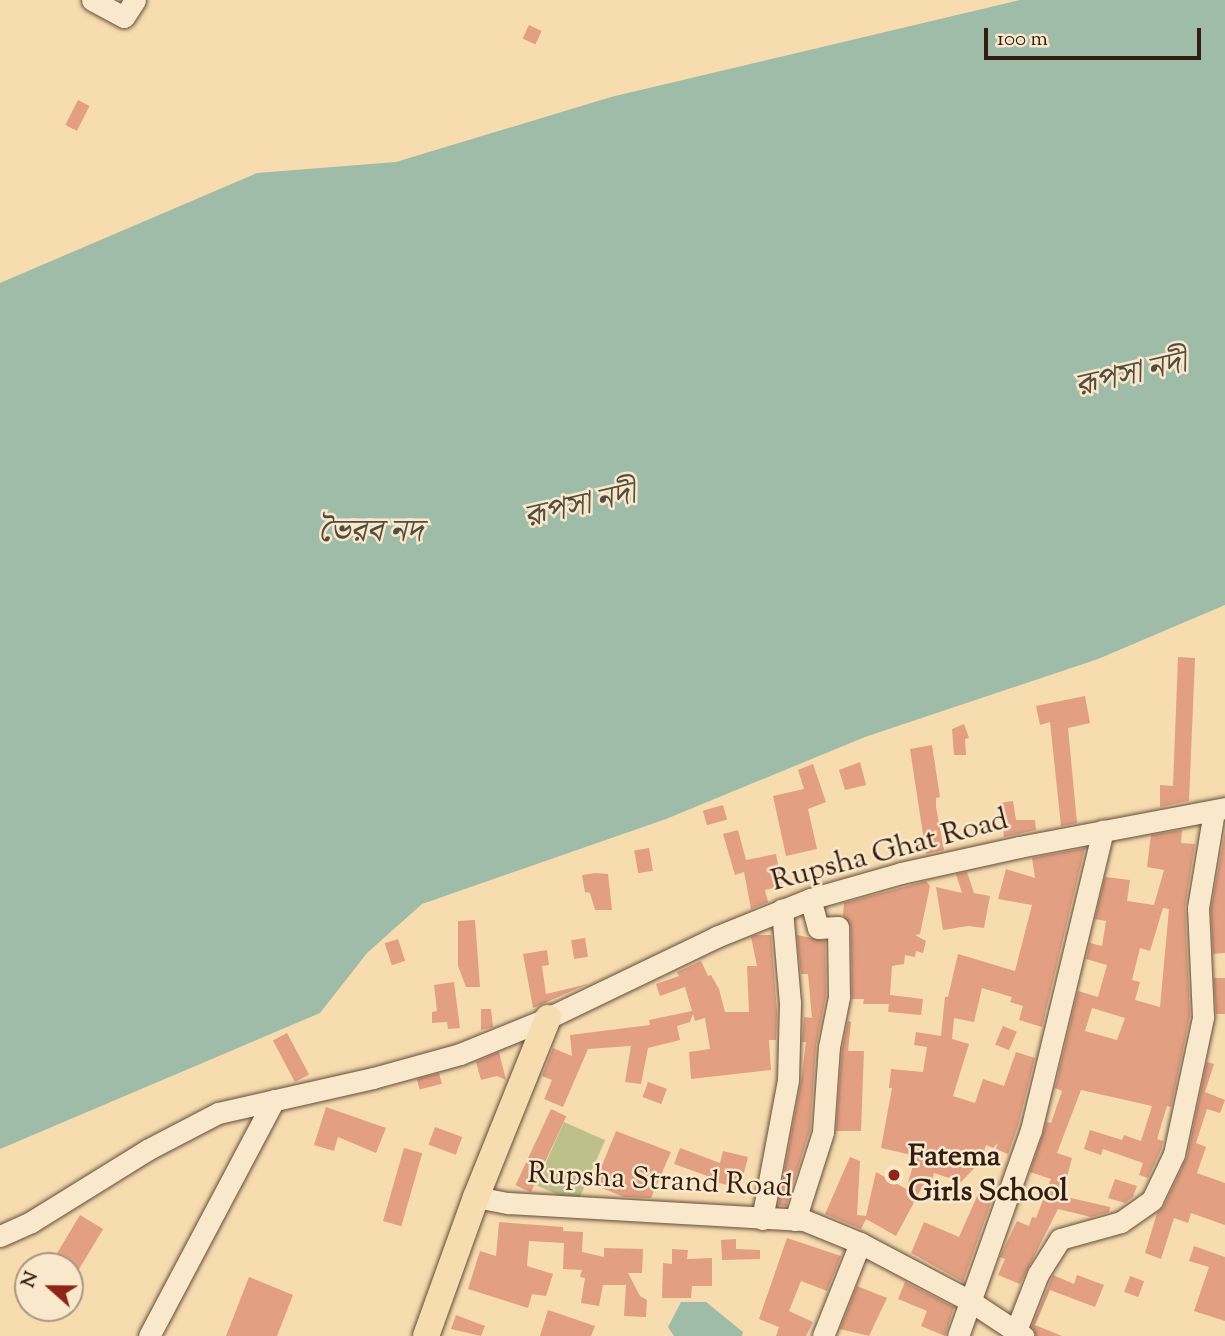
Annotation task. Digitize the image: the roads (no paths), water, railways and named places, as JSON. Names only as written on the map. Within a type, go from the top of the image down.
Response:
[{"type":"main road","points":[[426,1336],[476,1197],[548,1018]]},
{"type":"street","points":[[92,0],[124,17],[135,0]]},
{"type":"street","points":[[1019,1335],[1038,1273],[1060,1239],[1121,1222],[1152,1200],[1174,1154],[1203,1017],[1198,908],[1219,809]]},
{"type":"street","name":"Rupsha Ghat Road","points":[[0,1236],[31,1222],[147,1150],[218,1113],[373,1078],[460,1054],[548,1018],[782,909],[810,899],[901,873],[1219,809]]},
{"type":"street","points":[[958,1336],[1031,1130],[1103,831]]},
{"type":"street","points":[[795,1220],[823,1132],[830,1047],[839,998],[838,927],[818,928],[810,899]]},
{"type":"street","points":[[762,1219],[788,1080],[790,1003],[782,909]]},
{"type":"street","points":[[149,1336],[274,1100]]},
{"type":"street","name":"Rupsha Strand Road","points":[[476,1197],[508,1203],[804,1220],[860,1243],[970,1301],[1019,1335]]},
{"type":"street","points":[[823,1336],[860,1243]]},
{"type":"water","name":"ভৈরব নদ","points":[[1020,0],[1225,0],[1225,605],[1098,659],[865,737],[666,819],[422,904],[367,953],[320,1013],[0,1149],[0,283],[257,173],[396,162],[611,97]]},
{"type":"water","points":[[681,1302],[706,1302],[743,1332],[742,1336],[674,1336],[668,1327]]},
{"type":"place","name":"Fatema Girls School","points":[[894,1175]]},
{"type":"water label","name":"রূপসা নদী","points":[[1131,376]]},
{"type":"water label","name":"রূপসা নদী","points":[[580,507]]}]
